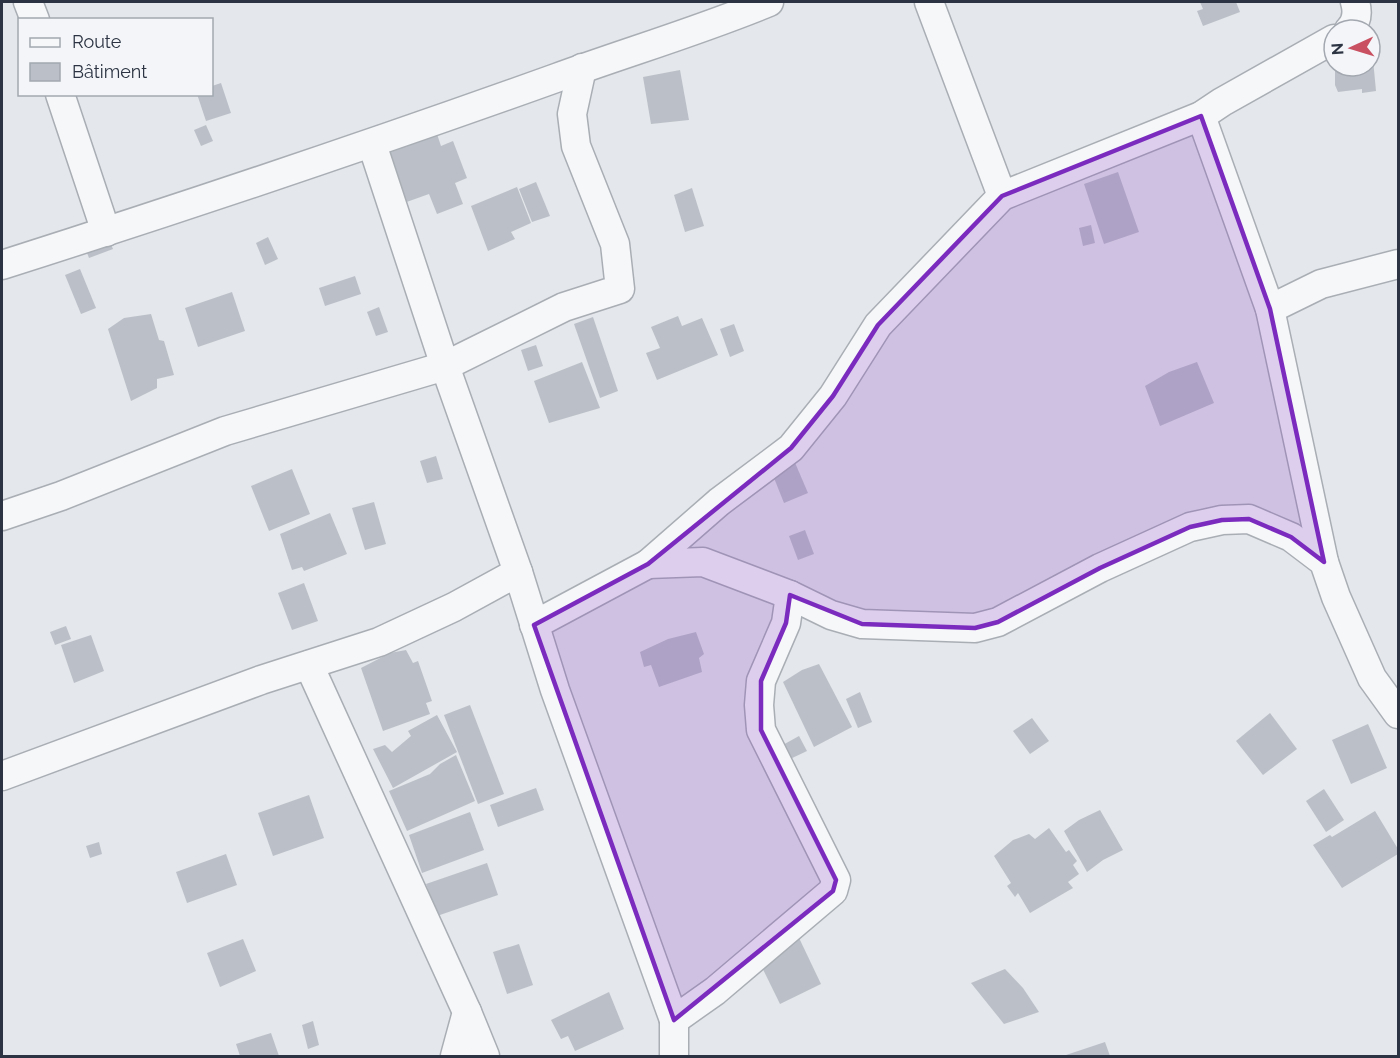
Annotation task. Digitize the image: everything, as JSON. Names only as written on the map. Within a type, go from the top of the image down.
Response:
[{"type":"street","points":[[28,2],[33,18]]},
{"type":"street","points":[[2,265],[372,144],[582,68],[727,20],[769,2]]},
{"type":"street","points":[[929,2],[1002,196]]},
{"type":"street","points":[[1354,2],[1357,9],[1356,18]]},
{"type":"street","points":[[534,625],[648,564],[718,502],[791,448],[833,396],[878,325],[1002,196],[1201,116],[1322,46]]},
{"type":"street","points":[[2,516],[62,496],[225,431],[445,366],[564,307],[620,289],[615,244],[576,146],[572,114],[582,68]]},
{"type":"street","points":[[61,96],[106,232]]},
{"type":"street","points":[[1201,116],[1270,309],[1324,562],[1336,597],[1372,678],[1398,714]]},
{"type":"street","points":[[372,144],[445,366],[518,572],[555,690],[674,1020],[674,1056]]},
{"type":"street","points":[[1270,309],[1321,284],[1398,264]]},
{"type":"street","points":[[648,564],[704,562],[790,595],[831,615],[862,624],[975,628],[998,622],[1100,568],[1190,527],[1222,520],[1249,519],[1291,537],[1324,562]]},
{"type":"street","points":[[2,776],[261,680],[379,642],[454,607],[518,572]]},
{"type":"street","points":[[674,1020],[715,990],[832,891],[836,880],[761,730],[759,705],[761,681],[786,623],[790,595]]},
{"type":"street","points":[[309,665],[485,1056]]},
{"type":"street","points":[[455,1056],[467,1012]]},
{"type":"highlighted area","points":[[1201,116],[1270,309],[1324,562],[1291,537],[1249,519],[1222,520],[1190,527],[1100,568],[998,622],[975,628],[862,624],[790,595],[786,623],[761,681],[761,730],[836,880],[833,891],[674,1020],[534,625],[648,564],[791,448],[833,396],[878,325],[1002,196]]},
{"type":"building","points":[[1200,2],[1236,2],[1240,12],[1203,26],[1197,11],[1203,9]]},
{"type":"building","points":[[680,70],[689,120],[651,124],[643,77]]},
{"type":"building","points":[[1335,78],[1375,78],[1376,91],[1362,93],[1362,89],[1338,92]]},
{"type":"building","points":[[221,83],[231,113],[206,121],[198,96],[213,96],[213,86]]},
{"type":"building","points":[[206,125],[213,141],[201,146],[194,130]]},
{"type":"building","points":[[437,134],[441,146],[453,141],[467,178],[455,183],[463,204],[437,214],[429,194],[401,204],[383,155]]},
{"type":"building","points":[[1118,172],[1139,232],[1104,244],[1084,184]]},
{"type":"building","points":[[536,182],[550,216],[532,222],[519,189]]},
{"type":"building","points":[[517,187],[531,223],[511,232],[515,239],[488,251],[471,206]]},
{"type":"building","points":[[692,188],[704,226],[685,232],[674,195]]},
{"type":"building","points":[[1091,225],[1095,243],[1083,246],[1079,228]]},
{"type":"building","points":[[107,235],[113,249],[89,258],[84,245]]},
{"type":"building","points":[[268,237],[278,259],[265,265],[256,243]]},
{"type":"building","points":[[80,269],[96,308],[81,314],[65,275]]},
{"type":"building","points":[[355,276],[361,294],[325,306],[319,288]]},
{"type":"building","points":[[232,292],[245,331],[198,347],[185,308]]},
{"type":"building","points":[[379,307],[388,332],[376,336],[367,312]]},
{"type":"building","points":[[151,314],[159,340],[164,341],[174,375],[157,379],[157,388],[131,401],[108,329],[124,318]]},
{"type":"building","points":[[678,316],[682,326],[702,318],[718,355],[657,380],[646,353],[660,348],[651,327]]},
{"type":"building","points":[[593,317],[618,391],[600,398],[574,324]]},
{"type":"building","points":[[734,324],[744,351],[730,357],[720,329]]},
{"type":"building","points":[[536,345],[543,366],[528,371],[521,350]]},
{"type":"building","points":[[582,362],[600,408],[549,423],[534,381]]},
{"type":"building","points":[[1197,362],[1214,403],[1160,426],[1145,386],[1169,372]]},
{"type":"building","points":[[436,456],[443,479],[427,483],[420,461]]},
{"type":"building","points":[[793,458],[808,493],[784,503],[770,468]]},
{"type":"building","points":[[292,469],[310,514],[269,531],[251,486]]},
{"type":"building","points":[[374,502],[386,544],[365,550],[352,508]]},
{"type":"building","points":[[330,513],[347,554],[304,571],[302,567],[292,570],[280,534]]},
{"type":"building","points":[[805,530],[814,554],[798,560],[789,536]]},
{"type":"building","points":[[304,583],[318,621],[292,630],[278,593]]},
{"type":"building","points":[[66,626],[71,639],[55,645],[50,632]]},
{"type":"building","points":[[696,632],[704,654],[699,658],[702,672],[659,687],[651,665],[644,667],[640,652],[668,639]]},
{"type":"building","points":[[91,635],[104,671],[74,683],[61,645]]},
{"type":"building","points":[[406,650],[413,663],[418,661],[432,701],[426,703],[430,714],[383,731],[361,668],[390,653]]},
{"type":"building","points":[[819,664],[852,727],[814,747],[783,682],[802,670]]},
{"type":"building","points":[[860,692],[872,722],[858,728],[846,699]]},
{"type":"building","points":[[470,705],[504,794],[478,804],[444,715]]},
{"type":"building","points":[[1270,713],[1297,749],[1263,775],[1236,741]]},
{"type":"building","points":[[437,715],[457,752],[393,788],[373,749],[385,745],[392,752],[411,736],[408,731]]},
{"type":"building","points":[[1032,718],[1049,741],[1030,754],[1013,731]]},
{"type":"building","points":[[1368,724],[1387,768],[1351,784],[1332,740]]},
{"type":"building","points":[[799,736],[807,751],[788,760],[781,746]]},
{"type":"building","points":[[456,755],[475,801],[407,831],[389,791],[430,774],[440,764]]},
{"type":"building","points":[[536,788],[544,810],[498,827],[490,805]]},
{"type":"building","points":[[1324,789],[1344,820],[1326,832],[1306,801]]},
{"type":"building","points":[[309,795],[324,838],[273,856],[258,813]]},
{"type":"building","points":[[1100,810],[1123,850],[1103,860],[1087,872],[1064,831],[1079,820]]},
{"type":"building","points":[[1375,811],[1398,849],[1398,854],[1342,888],[1313,845],[1330,835],[1332,837]]},
{"type":"building","points":[[470,812],[484,850],[422,873],[409,835]]},
{"type":"building","points":[[1049,828],[1066,852],[1069,850],[1077,861],[1073,865],[1079,874],[1068,882],[1073,888],[1030,913],[1018,893],[1015,897],[1007,886],[1011,883],[994,856],[1013,840],[1029,834],[1035,839]]},
{"type":"building","points":[[99,842],[102,854],[90,858],[86,846]]},
{"type":"building","points":[[226,854],[237,885],[187,903],[176,872]]},
{"type":"building","points":[[487,863],[498,895],[437,916],[426,884]]},
{"type":"building","points":[[790,919],[821,984],[780,1004],[758,959]]},
{"type":"building","points":[[243,939],[256,971],[220,987],[207,953]]},
{"type":"building","points":[[519,944],[533,985],[507,994],[493,952]]},
{"type":"building","points":[[1005,969],[1023,988],[1039,1012],[1004,1024],[971,983]]},
{"type":"building","points":[[609,992],[624,1029],[575,1051],[568,1036],[561,1039],[551,1020]]},
{"type":"building","points":[[313,1021],[319,1045],[308,1049],[302,1025]]},
{"type":"building","points":[[271,1033],[279,1056],[240,1056],[236,1044]]},
{"type":"building","points":[[1105,1042],[1110,1056],[1063,1056]]}]
